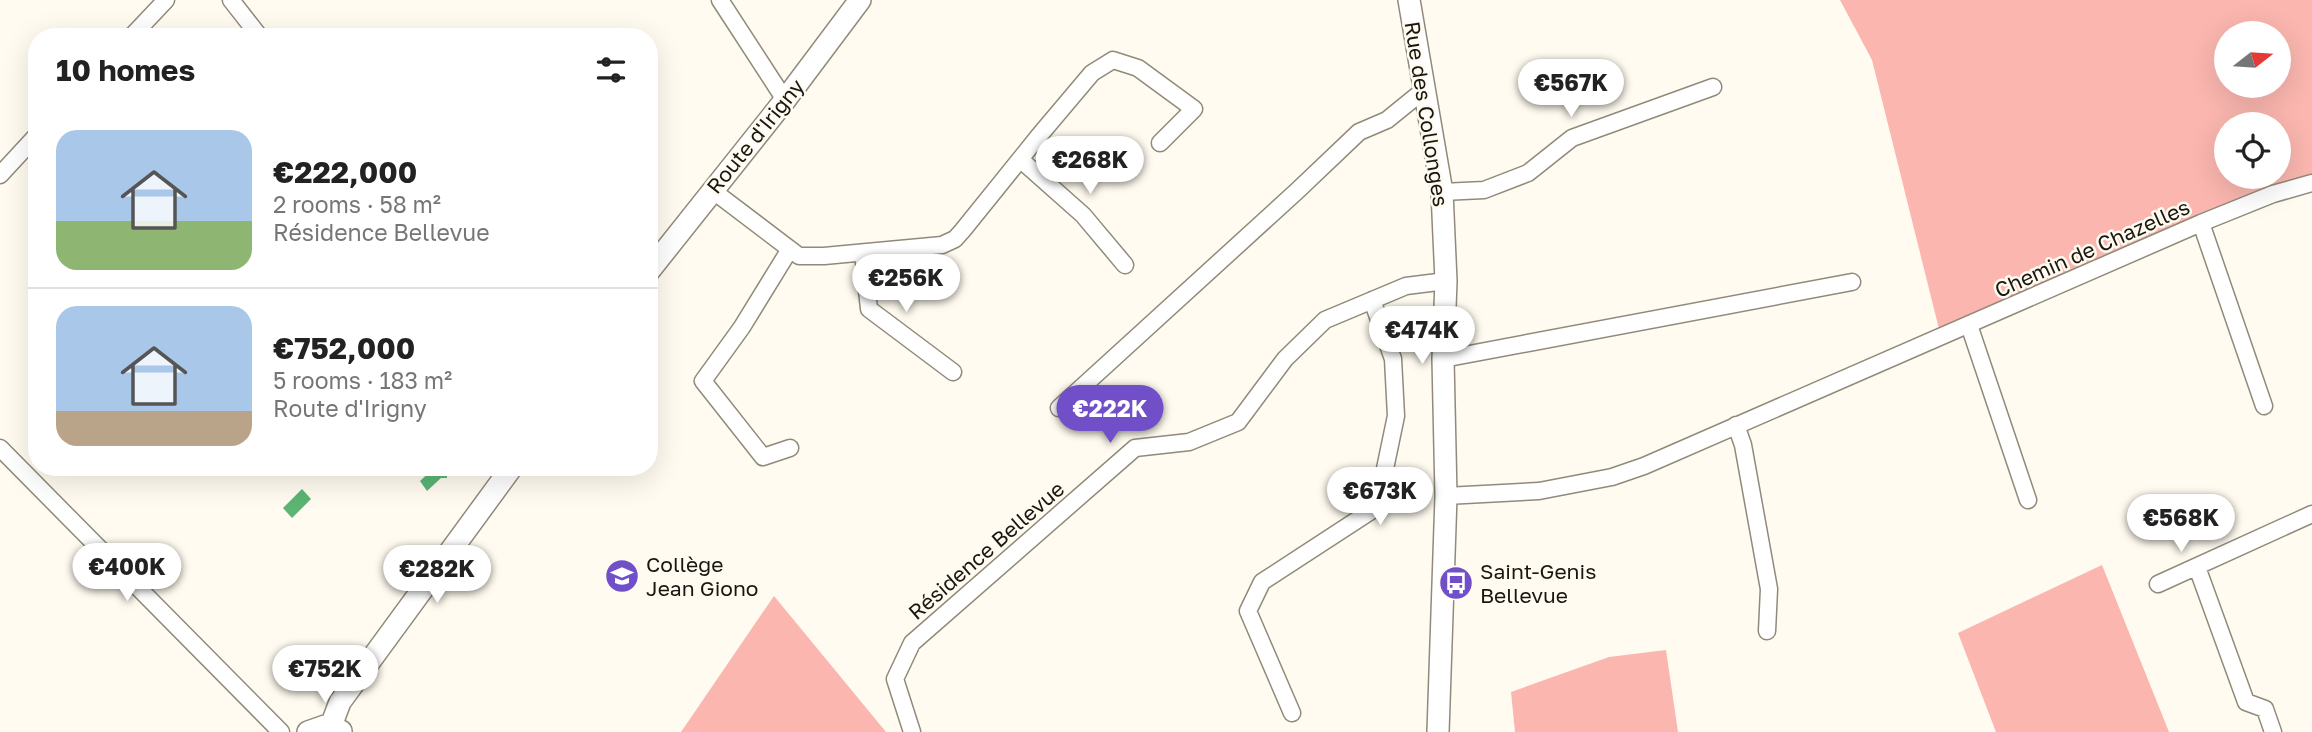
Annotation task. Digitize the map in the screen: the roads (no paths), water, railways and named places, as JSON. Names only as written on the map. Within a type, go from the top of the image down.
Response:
[{"type":"street","points":[[140,28],[166,0]]},
{"type":"street","points":[[231,0],[253,28]]},
{"type":"street","points":[[720,0],[785,100]]},
{"type":"street","name":"Route d'Irigny","points":[[658,259],[785,100],[860,0]]},
{"type":"street","name":"Rue des Collonges","points":[[1409,0],[1442,192],[1446,281],[1443,359],[1446,496],[1438,732]]},
{"type":"street","points":[[712,190],[799,256],[942,245],[955,239],[1092,73],[1113,60],[1138,68],[1194,109],[1160,143]]},
{"type":"street","points":[[1442,192],[1484,190],[1528,173],[1572,138],[1713,87]]},
{"type":"street","points":[[1059,408],[1359,132],[1387,120],[1424,90]]},
{"type":"street","points":[[0,174],[28,144]]},
{"type":"street","points":[[1021,160],[1083,215],[1125,265]]},
{"type":"street","name":"Chemin de Chazelles","points":[[1446,496],[1539,491],[1612,477],[2201,223],[2273,194],[2312,183]]},
{"type":"street","points":[[2201,223],[2264,406]]},
{"type":"street","points":[[790,249],[742,327],[703,381],[763,457],[790,448]]},
{"type":"street","points":[[863,253],[869,309],[953,372]]},
{"type":"street","name":"Résidence Bellevue","points":[[912,732],[895,678],[912,643],[1135,449],[1189,442],[1238,422],[1285,359],[1325,320],[1406,286],[1446,281]]},
{"type":"street","points":[[1443,359],[1852,282]]},
{"type":"street","points":[[1292,713],[1248,611],[1262,582],[1377,507],[1396,416],[1393,359],[1372,300]]},
{"type":"street","points":[[1969,325],[2028,500]]},
{"type":"street","points":[[1736,425],[1743,445],[1769,589],[1767,631]]},
{"type":"street","points":[[0,448],[281,732]]},
{"type":"street","points":[[308,732],[316,728],[337,729],[340,702],[505,476]]},
{"type":"street","points":[[2158,584],[2312,514]]},
{"type":"street","points":[[2197,567],[2246,702],[2265,709],[2273,732]]},
{"type":"place","name":"Collège Jean Giono","points":[[622,576]]},
{"type":"place","name":"Saint-Genis Bellevue","points":[[1456,583]]}]
